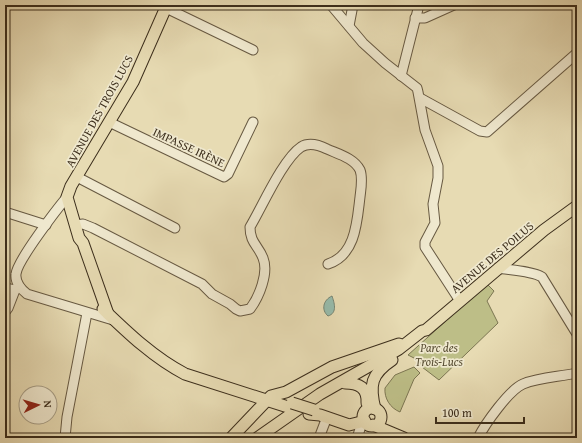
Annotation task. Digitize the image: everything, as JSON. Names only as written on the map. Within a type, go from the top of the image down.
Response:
[{"type":"main road","name":"AVENUE DES TROIS LUCS","points":[[69,203],[76,179],[132,82],[166,7]]},
{"type":"main road","points":[[69,203],[77,232],[83,243],[110,317],[172,367],[185,374],[254,396],[265,402],[287,402],[345,423],[356,419],[370,419],[388,432],[404,438]]},
{"type":"main road","name":"AVENUE DES POILUS","points":[[370,419],[374,378],[380,368],[410,345],[422,331],[426,330],[544,230],[577,206]]},
{"type":"main road","points":[[273,427],[410,345]]},
{"type":"main road","points":[[287,402],[332,367],[410,345]]},
{"type":"main road","points":[[257,438],[320,394],[410,345]]},
{"type":"main road","points":[[345,383],[358,384],[365,390],[370,419]]},
{"type":"main road","points":[[231,438],[265,402]]},
{"type":"street","points":[[331,5],[364,43],[401,76],[417,88],[425,130],[438,166],[438,178],[433,199],[436,223],[425,242],[425,247],[460,301]]},
{"type":"street","points":[[348,26],[353,5]]},
{"type":"street","points":[[401,76],[419,5]]},
{"type":"street","points":[[416,18],[425,18],[454,5]]},
{"type":"street","name":"AVENUE DES TROIS LUCS","points":[[166,7],[253,50]]},
{"type":"street","points":[[420,98],[480,131],[488,132],[577,53]]},
{"type":"street","name":"IMPASSE IRÈNE","points":[[109,122],[224,176],[228,174],[253,122]]},
{"type":"street","points":[[77,232],[93,228],[202,284],[212,294],[236,309],[240,311],[250,309],[254,304],[266,273],[263,257],[250,236],[250,227],[284,167],[301,147],[314,144],[350,160],[356,165],[362,177],[357,222],[350,244],[341,257],[328,264]]},
{"type":"street","points":[[76,179],[175,228]]},
{"type":"street","name":"AVENUE DES TROIS LUCS","points":[[17,288],[16,273],[18,267],[53,214],[69,203]]},
{"type":"street","points":[[5,212],[46,225]]},
{"type":"street","points":[[498,268],[523,273],[532,272],[542,277],[577,334]]},
{"type":"street","points":[[5,288],[17,288],[27,294],[87,313],[110,317]]},
{"type":"street","points":[[5,312],[17,288]]},
{"type":"street","points":[[65,438],[67,416],[87,313]]},
{"type":"street","points":[[478,438],[489,419],[520,385],[533,380],[577,373]]},
{"type":"street","points":[[317,414],[319,438]]},
{"type":"street","points":[[345,423],[358,435],[361,426],[370,419]]},
{"type":"green space","name":"Parc des Trois-Lucs","points":[[487,284],[494,291],[487,301],[498,323],[439,380],[422,367],[420,361],[408,355]]},
{"type":"green space","points":[[414,367],[420,373],[414,379],[400,412],[393,408],[388,402],[385,388],[395,375]]},
{"type":"shaded area","points":[[332,296],[334,310],[331,315],[328,316],[324,311],[324,305]]}]
